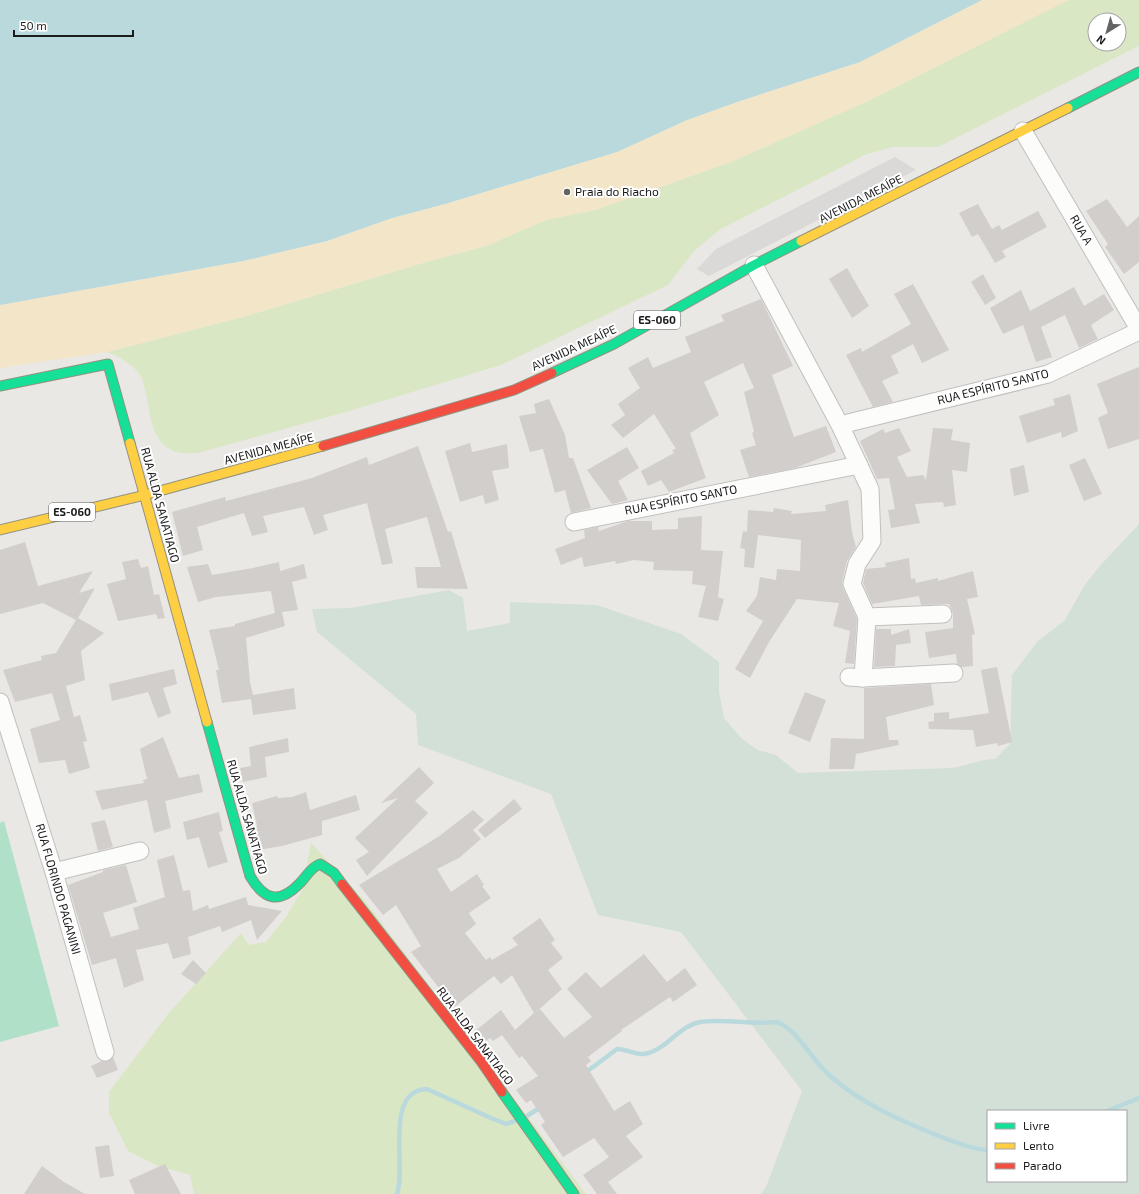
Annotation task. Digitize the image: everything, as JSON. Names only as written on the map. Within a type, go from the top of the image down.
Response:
[{"type":"main road","name":"AVENIDA MEAÍPE","points":[[0,530],[293,455],[514,390],[614,344],[754,265],[1139,72]]},
{"type":"main road","name":"RUA ALDA SANATIAGO","points":[[0,386],[108,364],[250,876],[256,887],[265,896],[272,899],[282,897],[291,891],[312,867],[320,864],[334,873],[480,1060],[574,1194]]},
{"type":"street","name":"RUA A","points":[[1023,131],[1139,330]]},
{"type":"street","points":[[754,265],[840,425],[870,489],[872,541],[857,564],[852,584],[867,617],[856,677],[954,673]]},
{"type":"street","name":"RUA ESPÍRITO SANTO","points":[[840,425],[1048,374],[1139,330]]},
{"type":"street","name":"RUA ESPÍRITO SANTO","points":[[574,522],[859,465]]},
{"type":"street","points":[[867,617],[943,614]]},
{"type":"street","name":"RUA FLORINDO PAGANINI","points":[[0,702],[6,740],[54,872],[104,1052]]},
{"type":"street","points":[[54,872],[140,851]]},
{"type":"green space","points":[[1068,0],[1139,0],[1139,46],[938,147],[893,147],[867,154],[721,229],[695,250],[668,285],[501,365],[353,410],[198,453],[184,453],[176,452],[166,447],[159,439],[154,430],[144,387],[139,373],[126,362],[107,352],[243,317],[426,262],[486,246],[546,220],[595,210],[731,162],[870,100]]},
{"type":"green space","points":[[4,821],[59,1026],[0,1042],[0,823]]},
{"type":"green space","points":[[311,843],[366,902],[586,1194],[194,1194],[190,1175],[158,1166],[128,1151],[109,1113],[109,1092],[168,1014],[241,933],[249,945],[266,942],[286,917],[302,890]]},
{"type":"shaded area","points":[[895,157],[916,170],[709,276],[697,269],[716,249]]},
{"type":"shaded area","points":[[1139,524],[1139,1194],[761,1194],[766,1187],[802,1091],[681,932],[598,915],[551,794],[418,745],[416,714],[317,632],[312,609],[351,608],[449,590],[463,598],[467,631],[510,623],[510,602],[597,605],[681,634],[719,662],[719,692],[724,718],[742,739],[758,750],[776,755],[798,773],[951,768],[984,760],[995,759],[1010,744],[1012,675],[1037,642],[1065,620],[1084,586],[1098,568]]},
{"type":"sand","name":"Praia do Riacho","points":[[982,0],[1068,0],[870,100],[731,162],[595,210],[546,220],[486,246],[426,262],[243,317],[107,352],[0,368],[0,305],[243,261],[327,241],[392,218],[445,204],[617,152],[687,120],[860,62]]},
{"type":"water","points":[[0,0],[982,0],[860,62],[687,120],[617,152],[445,204],[392,218],[327,241],[243,261],[0,305]]},
{"type":"building","points":[[1107,199],[1127,227],[1139,216],[1139,262],[1124,274],[1105,247],[1108,244],[1086,211]]},
{"type":"building","points":[[978,204],[992,229],[999,225],[1002,230],[1038,211],[1047,227],[1002,251],[1006,257],[995,263],[978,234],[972,237],[959,213]]},
{"type":"building","points":[[847,268],[869,306],[852,318],[829,279]]},
{"type":"building","points":[[983,274],[996,298],[985,305],[971,282]]},
{"type":"building","points":[[913,284],[949,350],[922,363],[913,344],[891,356],[899,373],[882,381],[893,402],[873,407],[846,355],[861,348],[862,352],[911,324],[894,294]]},
{"type":"building","points":[[1074,287],[1084,306],[1104,294],[1114,310],[1091,325],[1098,339],[1079,348],[1065,315],[1041,327],[1052,357],[1036,362],[1023,325],[1003,334],[990,308],[1021,290],[1030,311]]},
{"type":"building","points":[[761,299],[793,366],[772,375],[794,437],[826,426],[836,452],[795,468],[749,477],[740,450],[756,445],[752,433],[754,432],[744,392],[754,388],[743,363],[704,382],[719,415],[690,433],[706,478],[669,492],[661,480],[648,486],[641,471],[674,453],[672,450],[676,449],[654,414],[623,438],[611,425],[625,415],[618,404],[640,388],[628,368],[648,357],[653,368],[691,352],[685,337],[724,321],[721,315]]},
{"type":"building","points":[[1139,367],[1139,439],[1108,449],[1098,418],[1108,413],[1097,384]]},
{"type":"building","points":[[1070,394],[1078,431],[1062,438],[1061,432],[1027,443],[1019,416],[1055,405],[1053,399]]},
{"type":"building","points":[[549,399],[565,435],[569,458],[573,458],[591,508],[571,513],[565,490],[555,493],[543,449],[530,452],[519,416],[536,413],[534,404]]},
{"type":"building","points":[[899,428],[911,451],[897,457],[907,477],[923,475],[926,480],[933,428],[953,429],[951,440],[970,443],[967,472],[952,470],[956,505],[944,507],[943,502],[915,504],[920,523],[891,528],[888,510],[895,509],[889,478],[877,479],[860,441],[883,429],[885,433]]},
{"type":"building","points":[[470,443],[472,452],[507,444],[509,468],[492,471],[499,500],[485,504],[483,495],[460,502],[445,451]]},
{"type":"building","points":[[418,446],[448,532],[451,531],[468,589],[417,588],[415,567],[441,567],[427,517],[385,529],[393,563],[382,565],[367,503],[323,515],[328,530],[314,535],[304,507],[263,516],[268,532],[252,536],[244,513],[197,527],[203,550],[183,556],[172,512],[225,497],[226,501],[312,478],[367,457],[369,465]]},
{"type":"building","points":[[627,447],[639,468],[618,481],[628,500],[612,504],[587,470]]},
{"type":"building","points":[[1085,458],[1102,494],[1084,501],[1069,465]]},
{"type":"building","points":[[1024,465],[1029,492],[1014,496],[1010,469]]},
{"type":"building","points":[[848,500],[852,532],[856,547],[847,561],[842,582],[843,588],[857,619],[854,664],[845,663],[850,631],[833,626],[839,603],[797,599],[769,642],[750,678],[735,669],[763,621],[746,611],[757,596],[760,577],[776,580],[777,569],[800,571],[801,540],[758,535],[754,568],[744,567],[745,549],[740,548],[743,531],[747,532],[748,510],[773,512],[774,508],[792,511],[791,514],[826,511],[825,505]]},
{"type":"building","points":[[702,516],[701,550],[723,551],[718,597],[724,599],[718,621],[698,617],[706,586],[692,584],[693,571],[653,570],[654,562],[634,560],[616,564],[615,561],[584,567],[582,557],[561,565],[555,549],[585,538],[584,530],[598,527],[599,531],[628,521],[652,521],[652,530],[678,529],[678,518]]},
{"type":"building","points":[[25,542],[38,586],[93,571],[79,593],[95,588],[78,618],[104,633],[81,651],[85,680],[66,686],[74,717],[80,715],[87,741],[83,742],[90,768],[69,774],[65,760],[39,763],[30,729],[60,720],[52,693],[15,702],[3,670],[42,660],[41,656],[56,653],[76,620],[43,603],[0,614],[0,550]]},
{"type":"building","points":[[909,558],[911,579],[915,578],[916,583],[938,578],[938,581],[973,571],[978,597],[967,599],[975,634],[972,635],[973,666],[962,667],[957,664],[956,654],[929,658],[925,632],[953,628],[953,613],[949,604],[921,605],[919,596],[872,604],[863,583],[866,569],[886,567],[885,563]]},
{"type":"building","points":[[138,559],[141,568],[148,566],[154,595],[159,594],[165,618],[158,619],[156,614],[118,621],[107,584],[126,579],[122,562]]},
{"type":"building","points":[[279,562],[280,571],[304,564],[307,578],[292,582],[298,610],[282,612],[285,626],[246,638],[250,682],[253,695],[294,688],[296,709],[253,715],[251,699],[222,703],[216,670],[219,670],[209,630],[235,626],[235,624],[275,613],[271,591],[216,597],[198,602],[187,567],[208,564],[212,575]]},
{"type":"building","points":[[876,629],[891,629],[891,635],[909,629],[911,643],[896,645],[895,666],[874,667]]},
{"type":"building","points":[[997,667],[1012,742],[998,746],[997,743],[976,747],[973,730],[929,729],[928,722],[934,721],[934,713],[949,712],[949,719],[989,713],[981,670]]},
{"type":"building","points":[[174,669],[177,684],[163,688],[171,713],[158,718],[148,692],[112,701],[109,684]]},
{"type":"building","points":[[931,684],[934,705],[886,717],[889,740],[898,740],[899,745],[856,754],[854,769],[829,769],[831,738],[864,739],[864,688]]},
{"type":"building","points":[[805,692],[826,700],[810,742],[788,733]]},
{"type":"building","points":[[163,737],[179,778],[199,774],[203,792],[165,801],[171,828],[154,833],[147,800],[102,810],[95,791],[144,783],[143,780],[147,779],[140,749]]},
{"type":"building","points":[[288,738],[289,752],[265,757],[267,777],[243,782],[240,768],[251,766],[249,747]]},
{"type":"building","points":[[419,767],[434,783],[415,801],[428,813],[367,876],[356,860],[369,852],[355,838],[398,798],[381,803]]},
{"type":"building","points":[[306,792],[310,810],[356,795],[360,810],[322,821],[322,835],[282,846],[258,850],[252,828],[257,826],[252,803],[277,796],[278,798],[292,797]]},
{"type":"building","points":[[514,799],[522,809],[485,838],[478,830]]},
{"type":"building","points":[[473,810],[484,820],[473,830],[481,839],[459,858],[437,869],[451,892],[477,874],[484,885],[482,886],[491,898],[469,913],[476,924],[465,933],[486,960],[490,957],[492,960],[518,945],[512,938],[540,918],[555,940],[551,943],[563,958],[548,970],[562,989],[535,1013],[540,1009],[564,1038],[592,1017],[567,989],[586,972],[601,988],[644,954],[667,982],[685,968],[697,985],[673,1002],[670,997],[621,1030],[622,1031],[588,1057],[591,1061],[586,1065],[614,1111],[630,1101],[643,1124],[626,1136],[643,1157],[608,1182],[617,1194],[597,1194],[583,1175],[609,1157],[594,1138],[563,1157],[541,1125],[545,1122],[531,1100],[526,1103],[516,1090],[538,1076],[522,1056],[519,1058],[502,1035],[493,1041],[490,1038],[483,1043],[474,1032],[501,1010],[515,1030],[534,1013],[512,975],[501,984],[494,976],[454,1007],[411,952],[421,946],[396,905],[383,915],[359,885],[438,837]]},
{"type":"building","points":[[219,812],[223,831],[219,832],[228,862],[208,868],[199,837],[187,840],[183,822]]},
{"type":"building","points":[[105,820],[113,847],[98,851],[91,823]]},
{"type":"building","points":[[174,855],[183,891],[190,890],[193,911],[208,905],[209,909],[246,897],[248,905],[282,911],[257,940],[251,920],[222,932],[220,926],[188,937],[191,954],[173,959],[168,943],[136,950],[144,980],[124,988],[116,958],[92,965],[68,885],[103,872],[103,870],[126,865],[137,902],[103,913],[111,937],[139,929],[133,908],[165,897],[157,860]]},
{"type":"building","points":[[193,960],[206,973],[196,984],[181,974]]},
{"type":"building","points":[[113,1057],[118,1070],[97,1078],[91,1066],[102,1061],[108,1061]]},
{"type":"building","points":[[109,1145],[114,1176],[100,1178],[95,1147]]},
{"type":"building","points":[[165,1164],[181,1194],[135,1194],[129,1180]]},
{"type":"building","points":[[42,1166],[64,1182],[85,1194],[24,1194]]},
{"type":"waterway","points":[[585,1073],[617,1049],[641,1054],[652,1052],[666,1044],[678,1033],[692,1024],[709,1021],[758,1023],[777,1022],[791,1031],[822,1068],[853,1094],[880,1110],[909,1124],[969,1147],[987,1150]]},
{"type":"waterway","points":[[397,1194],[400,1166],[399,1132],[401,1116],[405,1102],[413,1093],[427,1089],[506,1124],[515,1121]]},
{"type":"waterway","points":[[1109,1110],[1139,1098]]},
{"type":"waterway","points":[[527,1116],[541,1107]]},
{"type":"traffic: fast","points":[[1068,108],[1139,72]]},
{"type":"traffic: fast","points":[[552,373],[614,344],[754,265],[801,241]]},
{"type":"traffic: fast","points":[[0,386],[108,364],[130,443]]},
{"type":"traffic: fast","points":[[207,722],[250,876],[255,884],[266,895],[279,897],[292,890],[311,870],[320,864],[334,873],[342,884]]},
{"type":"traffic: fast","points":[[502,1092],[574,1194]]},
{"type":"traffic: slow","points":[[801,241],[1068,108]]},
{"type":"traffic: slow","points":[[130,443],[207,722]]},
{"type":"traffic: slow","points":[[0,530],[145,495],[323,446]]},
{"type":"traffic: jam","points":[[323,446],[514,390],[552,373]]},
{"type":"traffic: jam","points":[[342,884],[480,1060],[502,1092]]},
{"type":"place","name":"Praia do Riacho","points":[[567,192]]}]
